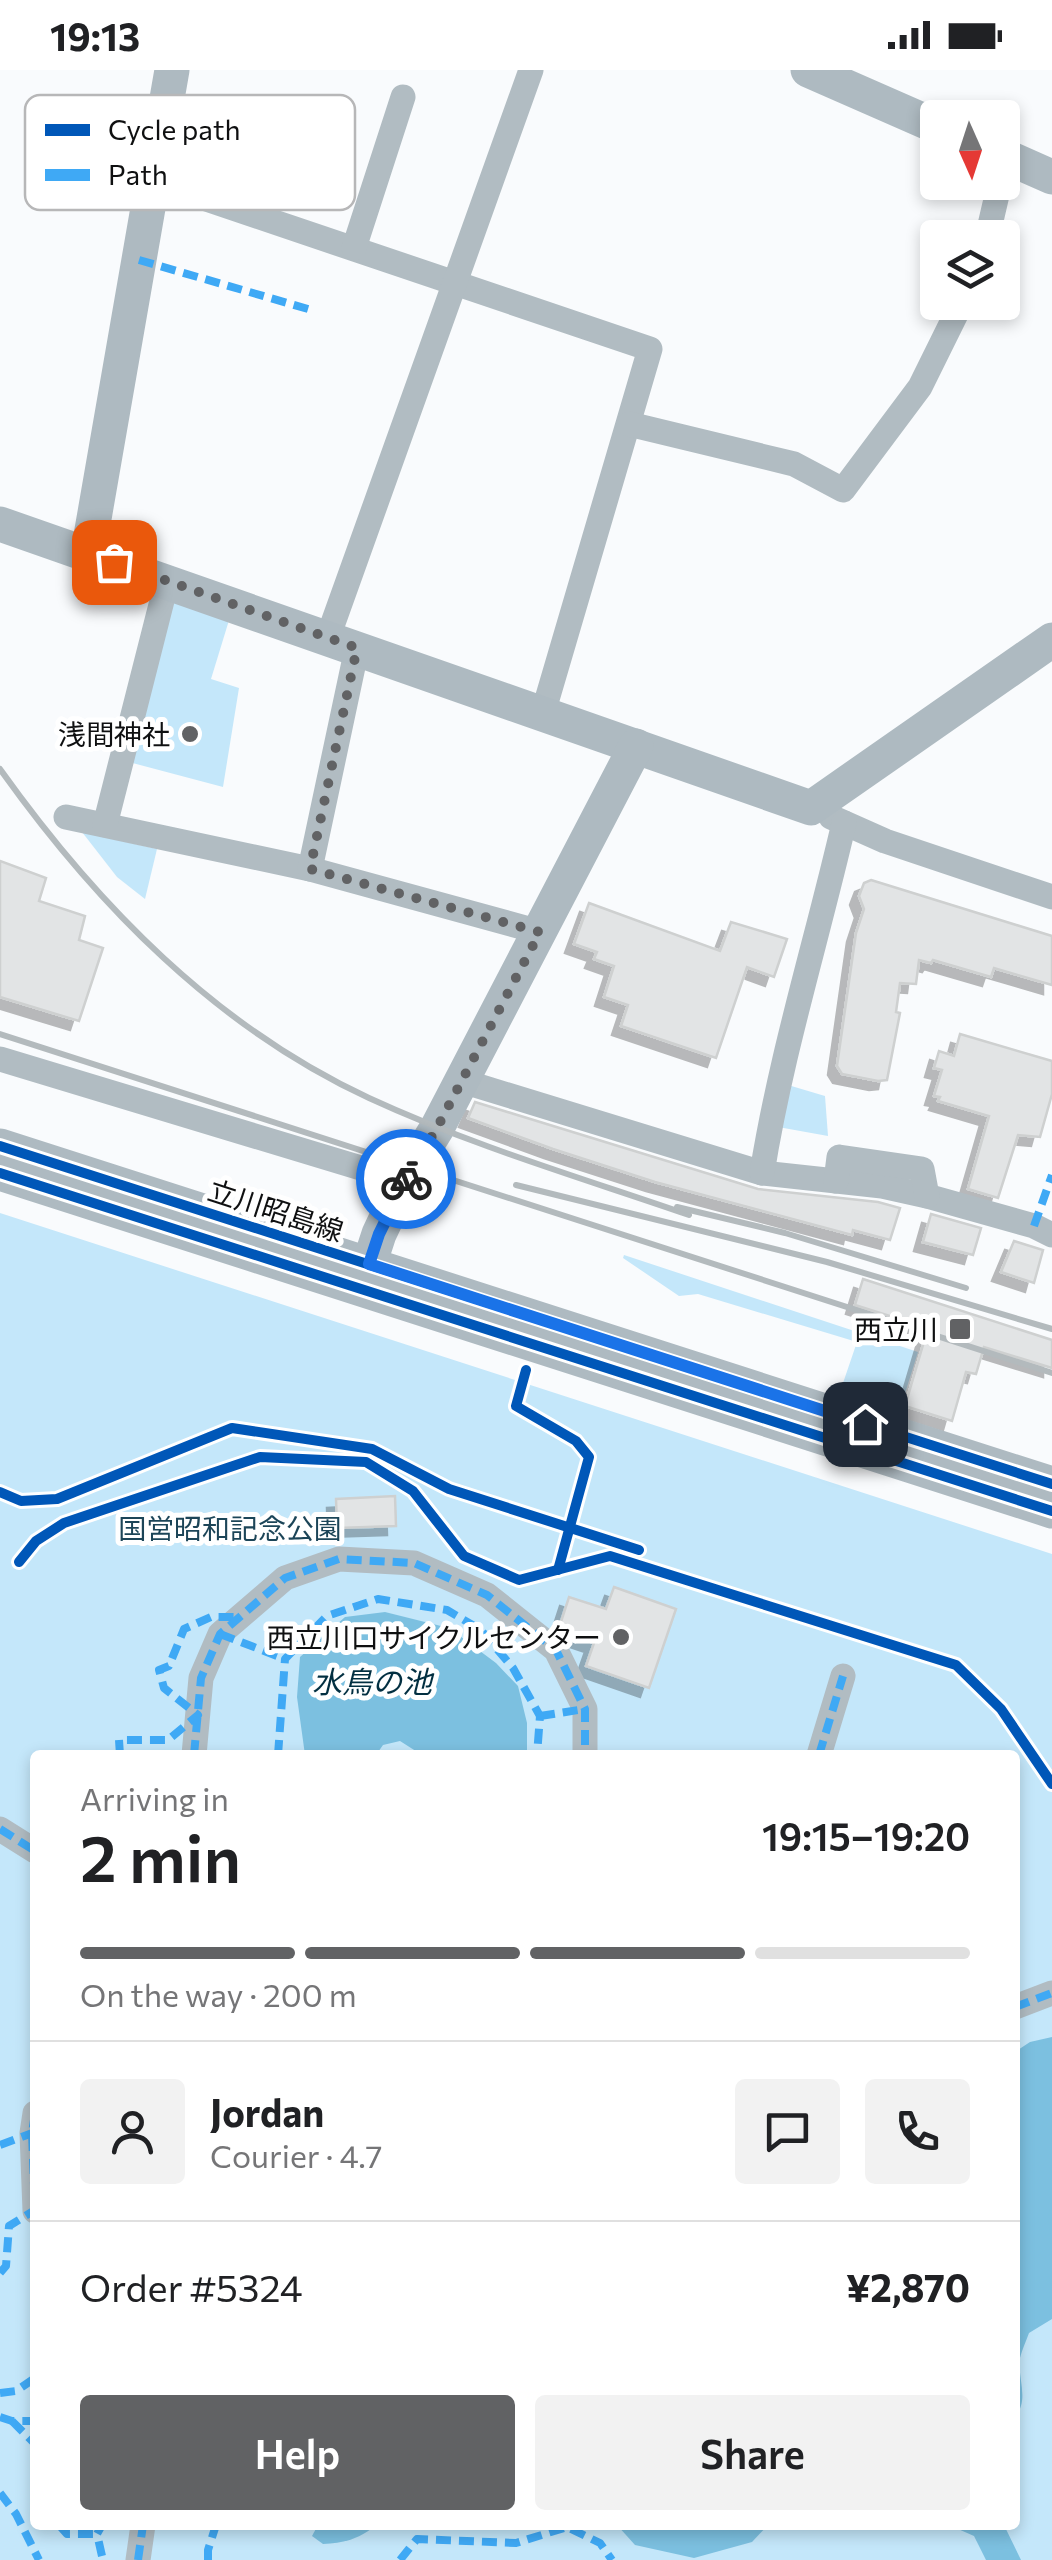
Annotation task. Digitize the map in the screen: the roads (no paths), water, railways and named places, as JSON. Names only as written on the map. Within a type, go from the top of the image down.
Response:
[{"type":"main road","points":[[168,95],[172,70]]},
{"type":"main road","points":[[808,70],[920,119]]},
{"type":"main road","points":[[1020,170],[1052,177]]},
{"type":"main road","points":[[88,553],[148,210]]},
{"type":"main road","points":[[0,524],[811,808],[1052,640]]},
{"type":"main road","points":[[365,1276],[402,1185],[462,1081],[636,746]]},
{"type":"main road","name":"立川昭島線","points":[[0,1146],[365,1276],[1052,1511]]},
{"type":"main road","name":"立川昭島線","points":[[0,1173],[365,1276],[1052,1484]]},
{"type":"street","points":[[310,869],[343,642],[456,281],[531,70]]},
{"type":"street","points":[[354,248],[403,97]]},
{"type":"street","points":[[240,210],[650,349],[543,713]]},
{"type":"street","points":[[629,424],[794,464],[842,490],[920,387],[953,320]]},
{"type":"street","points":[[106,825],[167,581]]},
{"type":"street","points":[[811,808],[977,874],[1052,897]]},
{"type":"street","points":[[66,816],[310,869],[540,932]]},
{"type":"street","points":[[762,1172],[778,1080],[816,947],[844,823]]},
{"type":"street","points":[[0,1059],[384,1174]]},
{"type":"street","points":[[462,1081],[762,1172],[928,1196],[1052,1234]]},
{"type":"street","points":[[194,1750],[201,1678],[220,1634],[285,1578],[339,1560],[414,1564],[487,1594],[556,1650],[585,1709],[585,1750]]},
{"type":"street","points":[[821,1750],[843,1676]]},
{"type":"street","points":[[0,1829],[30,1848]]},
{"type":"street","points":[[1020,2004],[1052,1993]]},
{"type":"street","points":[[138,2560],[143,2530]]},
{"type":"water","name":"水鳥の池","points":[[385,1612],[449,1628],[496,1663],[518,1686],[527,1723],[527,1750],[414,1750],[400,1741],[383,1745],[380,1750],[304,1750],[297,1697],[300,1657],[345,1617]]},
{"type":"water","points":[[1052,2037],[1052,2319],[1029,2333],[1020,2358],[1020,2049]]},
{"type":"water","points":[[315,2530],[369,2530],[338,2543],[323,2544],[312,2536]]},
{"type":"water","points":[[622,2530],[763,2530],[752,2542],[694,2558],[635,2545]]},
{"type":"water","points":[[960,2530],[1006,2530],[1021,2560],[986,2560],[974,2536]]},
{"type":"railway","points":[[0,769],[77,868],[119,914],[211,999],[260,1036],[313,1069],[408,1115],[528,1161],[689,1215]]},
{"type":"railway","points":[[0,1034],[1052,1373]]},
{"type":"railway","points":[[516,1185],[827,1262],[1052,1329]]},
{"type":"railway","points":[[677,1207],[785,1233],[966,1288]]},
{"type":"place","name":"浅間神社","points":[[190,734]]},
{"type":"place","name":"西立川","points":[[960,1329]]},
{"type":"place","name":"西立川口サイクルセンター","points":[[621,1637]]},
{"type":"park label","name":"国営昭和記念公園","points":[[230,1528]]}]
